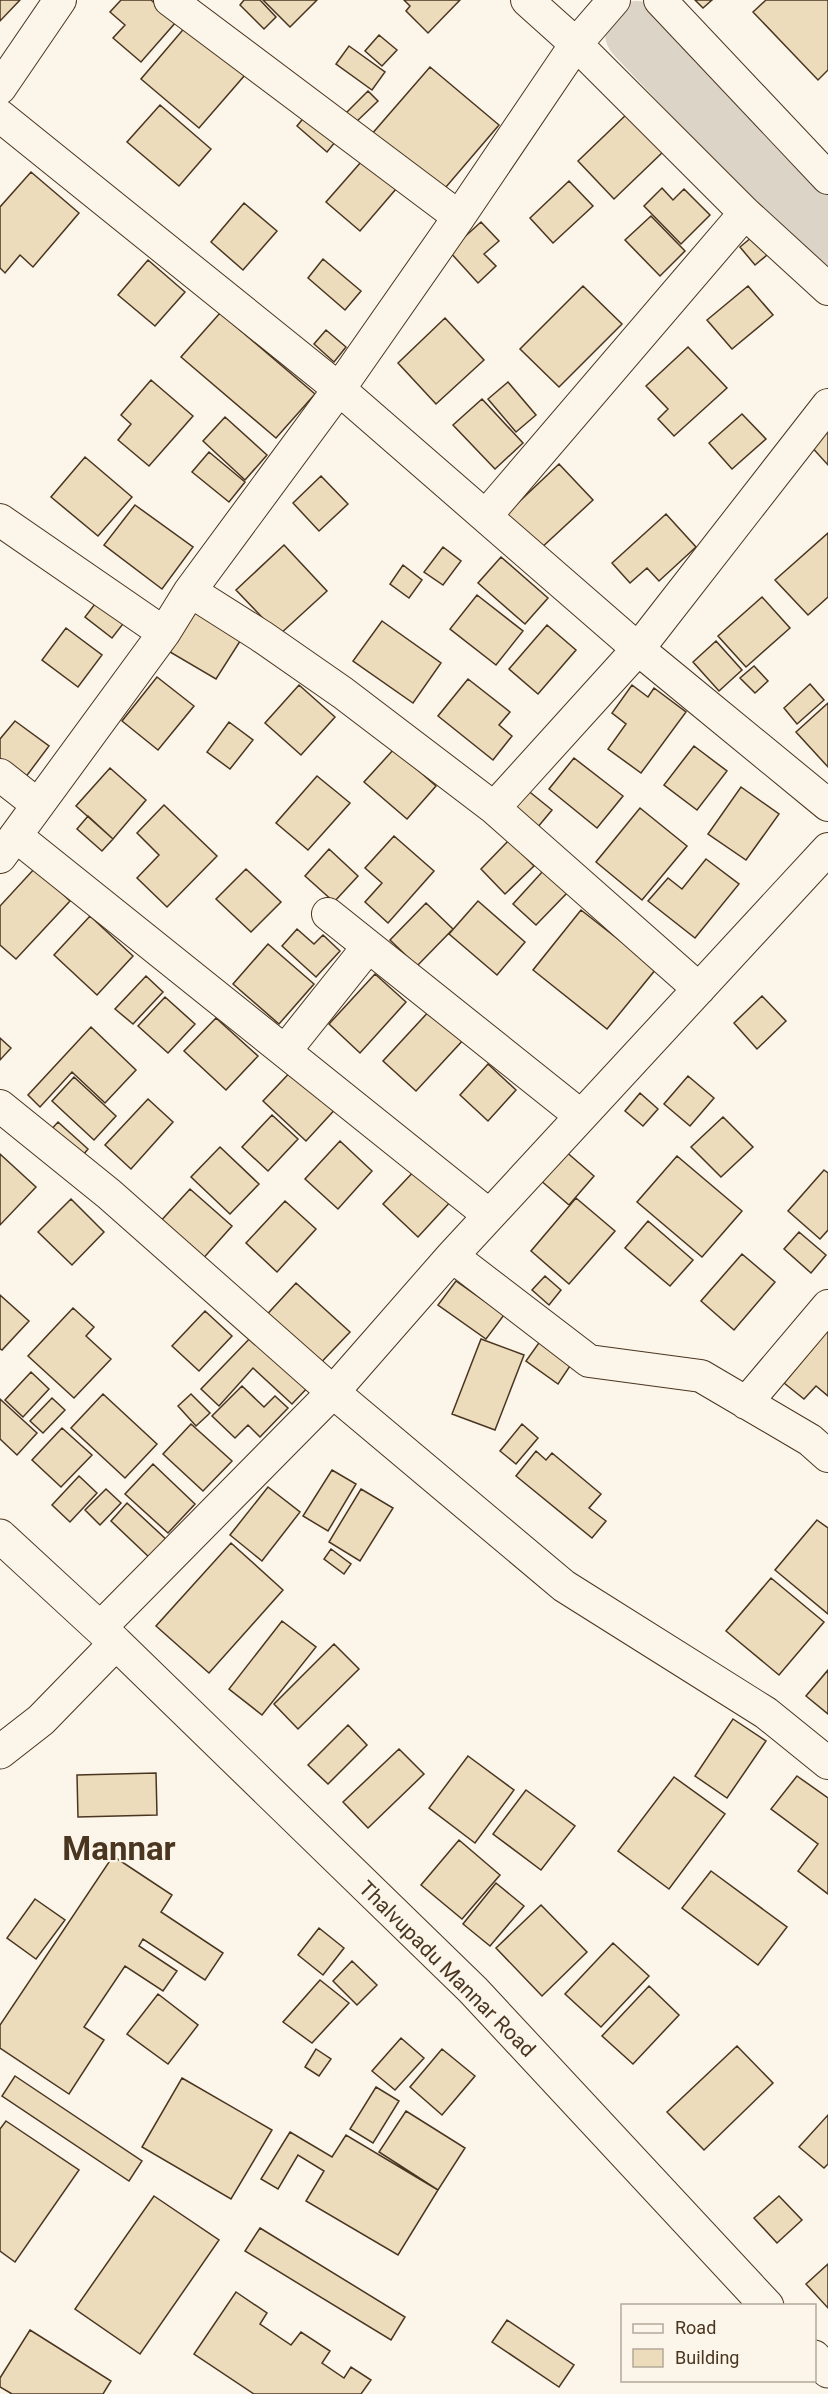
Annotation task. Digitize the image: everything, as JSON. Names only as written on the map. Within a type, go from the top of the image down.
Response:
[{"type":"street","points":[[0,88],[60,0]]},
{"type":"street","points":[[170,0],[459,217]]},
{"type":"street","points":[[527,0],[576,44],[745,213],[828,289]]},
{"type":"street","points":[[489,1215],[285,1051],[8,847],[164,633],[190,591],[339,389],[576,44],[614,0]]},
{"type":"street","points":[[660,0],[828,178]]},
{"type":"street","points":[[0,116],[339,389],[638,649],[828,805]]},
{"type":"street","points":[[483,514],[490,511],[745,213]]},
{"type":"street","points":[[494,808],[638,649],[828,405]]},
{"type":"street","points":[[0,520],[164,633]]},
{"type":"street","points":[[190,591],[261,636],[343,693],[494,808],[699,989]]},
{"type":"street","points":[[0,775],[38,805]]},
{"type":"street","points":[[0,1752],[41,1720],[108,1635],[333,1392],[489,1215],[828,849]]},
{"type":"street","points":[[328,914],[581,1116]]},
{"type":"street","points":[[285,1051],[368,946]]},
{"type":"street","points":[[0,1107],[109,1194],[333,1392],[564,1586],[766,1713],[828,1763]]},
{"type":"street","points":[[452,1256],[589,1361],[701,1376],[810,1440],[828,1456]]},
{"type":"street","points":[[746,1403],[828,1306]]},
{"type":"street","name":"Thalvupadu Mannar Road","points":[[0,1536],[108,1635],[473,1990],[765,2304]]},
{"type":"street","points":[[816,2359],[828,2371]]},
{"type":"building","points":[[0,0],[20,0],[0,21]]},
{"type":"building","points":[[121,0],[151,0],[176,22],[141,62],[113,38],[125,25],[110,12]]},
{"type":"building","points":[[244,0],[260,0],[276,17],[264,29],[240,5]]},
{"type":"building","points":[[263,0],[317,0],[290,27]]},
{"type":"building","points":[[404,0],[460,0],[428,33],[406,11],[410,6]]},
{"type":"building","points":[[695,0],[712,0],[703,8]]},
{"type":"building","points":[[766,0],[828,0],[828,70],[818,80],[753,12]]},
{"type":"building","points":[[187,25],[245,75],[199,128],[141,79]]},
{"type":"building","points":[[379,35],[397,50],[382,66],[365,51]]},
{"type":"building","points":[[349,46],[385,72],[372,90],[336,64]]},
{"type":"building","points":[[430,67],[499,125],[440,194],[371,135]]},
{"type":"building","points":[[368,91],[378,101],[354,124],[345,114]]},
{"type":"building","points":[[160,105],[211,149],[179,186],[127,142]]},
{"type":"building","points":[[310,110],[340,136],[327,152],[297,126]]},
{"type":"building","points":[[628,113],[665,150],[614,199],[578,161]]},
{"type":"building","points":[[368,154],[402,182],[360,231],[326,202]]},
{"type":"building","points":[[31,172],[79,213],[33,267],[20,255],[5,273],[0,268],[0,207]]},
{"type":"building","points":[[569,181],[593,206],[553,243],[530,218]]},
{"type":"building","points":[[662,188],[673,200],[684,189],[710,215],[681,244],[644,206]]},
{"type":"building","points":[[244,203],[277,231],[243,270],[211,242]]},
{"type":"building","points":[[651,216],[685,251],[660,276],[625,240]]},
{"type":"building","points":[[481,222],[499,241],[484,254],[496,266],[478,283],[449,251]]},
{"type":"building","points":[[758,232],[773,250],[755,265],[740,247]]},
{"type":"building","points":[[323,259],[361,291],[345,310],[308,278]]},
{"type":"building","points":[[148,260],[185,292],[155,326],[118,295]]},
{"type":"building","points":[[583,286],[622,324],[559,387],[520,349]]},
{"type":"building","points":[[748,286],[773,315],[732,349],[707,320]]},
{"type":"building","points":[[220,313],[315,394],[276,438],[181,357]]},
{"type":"building","points":[[445,318],[484,360],[436,404],[398,363]]},
{"type":"building","points":[[326,330],[346,347],[334,362],[314,344]]},
{"type":"building","points":[[688,347],[727,388],[674,436],[658,419],[668,409],[646,386]]},
{"type":"building","points":[[151,380],[193,416],[149,466],[118,440],[131,424],[121,415]]},
{"type":"building","points":[[508,382],[536,415],[516,432],[488,399]]},
{"type":"building","points":[[482,399],[523,443],[495,469],[453,425]]},
{"type":"building","points":[[742,414],[766,439],[732,469],[709,443]]},
{"type":"building","points":[[225,417],[267,455],[245,480],[203,441]]},
{"type":"building","points":[[828,427],[828,465],[809,444]]},
{"type":"building","points":[[209,452],[245,482],[229,502],[192,472]]},
{"type":"building","points":[[85,457],[132,497],[98,536],[51,497]]},
{"type":"building","points":[[559,464],[593,500],[539,550],[505,515]]},
{"type":"building","points":[[321,476],[348,504],[319,531],[293,503]]},
{"type":"building","points":[[135,505],[193,547],[162,589],[104,545]]},
{"type":"building","points":[[666,514],[696,547],[659,581],[647,568],[630,583],[612,563]]},
{"type":"building","points":[[828,533],[828,597],[808,615],[775,580]]},
{"type":"building","points":[[284,545],[327,591],[279,635],[236,590]]},
{"type":"building","points":[[443,547],[461,561],[443,585],[424,572]]},
{"type":"building","points":[[501,557],[548,598],[525,624],[478,583]]},
{"type":"building","points":[[403,565],[422,580],[409,598],[390,584]]},
{"type":"building","points":[[477,595],[523,631],[496,665],[450,629]]},
{"type":"building","points":[[762,597],[790,628],[746,667],[718,636]]},
{"type":"building","points":[[98,600],[126,620],[112,638],[85,617]]},
{"type":"building","points":[[197,606],[244,635],[216,679],[170,652]]},
{"type":"building","points":[[382,621],[441,663],[413,703],[353,661]]},
{"type":"building","points":[[547,625],[576,650],[538,694],[509,669]]},
{"type":"building","points":[[66,628],[102,655],[78,687],[42,660]]},
{"type":"building","points":[[716,641],[742,670],[719,691],[693,662]]},
{"type":"building","points":[[754,666],[768,681],[755,693],[740,678]]},
{"type":"building","points":[[157,677],[194,706],[158,750],[122,721]]},
{"type":"building","points":[[468,679],[510,712],[499,725],[512,736],[493,760],[438,716]]},
{"type":"building","points":[[810,684],[824,700],[797,724],[784,708]]},
{"type":"building","points":[[299,685],[335,717],[301,755],[265,723]]},
{"type":"building","points":[[632,685],[648,697],[654,688],[686,712],[641,773],[608,749],[626,724],[612,713]]},
{"type":"building","points":[[828,703],[828,767],[796,732]]},
{"type":"building","points":[[15,721],[49,746],[25,778],[0,760],[0,739]]},
{"type":"building","points":[[229,722],[253,740],[230,769],[207,752]]},
{"type":"building","points":[[694,746],[727,771],[697,810],[664,785]]},
{"type":"building","points":[[394,749],[436,786],[407,819],[364,782]]},
{"type":"building","points":[[574,758],[623,796],[597,828],[549,789]]},
{"type":"building","points":[[110,768],[146,800],[113,839],[76,806]]},
{"type":"building","points":[[317,776],[350,803],[308,850],[276,823]]},
{"type":"building","points":[[741,787],[779,814],[746,860],[708,834]]},
{"type":"building","points":[[526,789],[552,810],[537,828],[511,808]]},
{"type":"building","points":[[164,805],[217,856],[167,907],[137,878],[159,855],[137,833]]},
{"type":"building","points":[[640,808],[687,846],[642,900],[596,862]]},
{"type":"building","points":[[88,816],[113,839],[102,851],[77,829]]},
{"type":"building","points":[[394,836],[434,871],[388,923],[365,902],[382,883],[365,868]]},
{"type":"building","points":[[509,840],[534,866],[505,894],[481,869]]},
{"type":"building","points":[[329,849],[358,876],[334,902],[305,876]]},
{"type":"building","points":[[706,859],[739,884],[695,938],[648,901],[668,878],[682,889]]},
{"type":"building","points":[[35,868],[70,901],[16,959],[0,945],[0,906]]},
{"type":"building","points":[[246,869],[281,902],[251,932],[216,899]]},
{"type":"building","points":[[543,871],[567,893],[536,925],[513,904]]},
{"type":"building","points":[[478,901],[525,942],[497,975],[449,934]]},
{"type":"building","points":[[426,903],[453,929],[417,966],[390,940]]},
{"type":"building","points":[[581,910],[656,969],[607,1029],[533,970]]},
{"type":"building","points":[[90,916],[133,956],[97,995],[54,955]]},
{"type":"building","points":[[297,929],[314,944],[323,935],[340,951],[316,977],[282,946]]},
{"type":"building","points":[[268,944],[314,984],[279,1024],[233,984]]},
{"type":"building","points":[[375,974],[406,1002],[360,1053],[329,1024]]},
{"type":"building","points":[[146,976],[163,992],[133,1024],[115,1009]]},
{"type":"building","points":[[762,996],[786,1021],[757,1049],[734,1023]]},
{"type":"building","points":[[165,997],[195,1024],[168,1053],[138,1026]]},
{"type":"building","points":[[432,1008],[465,1038],[416,1091],[383,1061]]},
{"type":"building","points":[[216,1018],[258,1056],[226,1090],[184,1051]]},
{"type":"building","points":[[91,1027],[136,1070],[105,1103],[72,1072],[40,1107],[28,1095]]},
{"type":"building","points":[[0,1038],[11,1048],[0,1060]]},
{"type":"building","points":[[488,1064],[516,1090],[488,1121],[460,1095]]},
{"type":"building","points":[[297,1065],[340,1104],[306,1141],[263,1101]]},
{"type":"building","points":[[688,1076],[714,1098],[690,1126],[664,1104]]},
{"type":"building","points":[[74,1077],[116,1116],[94,1140],[52,1101]]},
{"type":"building","points":[[640,1093],[658,1109],[643,1126],[625,1111]]},
{"type":"building","points":[[148,1099],[173,1122],[131,1169],[105,1145]]},
{"type":"building","points":[[272,1115],[298,1139],[268,1171],[242,1147]]},
{"type":"building","points":[[723,1117],[753,1147],[721,1177],[691,1147]]},
{"type":"building","points":[[58,1122],[88,1149],[79,1160],[49,1132]]},
{"type":"building","points":[[340,1141],[372,1171],[338,1209],[305,1179]]},
{"type":"building","points":[[220,1147],[259,1184],[230,1214],[191,1177]]},
{"type":"building","points":[[564,1150],[594,1176],[569,1205],[539,1179]]},
{"type":"building","points":[[0,1154],[36,1187],[0,1225]]},
{"type":"building","points":[[677,1156],[742,1211],[702,1257],[637,1202]]},
{"type":"building","points":[[418,1167],[453,1199],[418,1237],[383,1204]]},
{"type":"building","points":[[824,1170],[828,1173],[828,1230],[820,1239],[788,1211]]},
{"type":"building","points":[[190,1189],[232,1226],[200,1262],[158,1224]]},
{"type":"building","points":[[576,1198],[615,1231],[569,1284],[531,1251]]},
{"type":"building","points":[[71,1199],[104,1232],[72,1265],[38,1232]]},
{"type":"building","points":[[285,1201],[316,1229],[277,1272],[246,1243]]},
{"type":"building","points":[[648,1221],[693,1260],[670,1286],[625,1248]]},
{"type":"building","points":[[799,1232],[826,1255],[811,1273],[784,1249]]},
{"type":"building","points":[[742,1254],[775,1282],[734,1330],[701,1301]]},
{"type":"building","points":[[545,1276],[561,1290],[549,1305],[532,1290]]},
{"type":"building","points":[[456,1281],[504,1315],[486,1339],[438,1305]]},
{"type":"building","points":[[296,1283],[350,1332],[313,1371],[260,1322]]},
{"type":"building","points":[[0,1295],[29,1321],[2,1350],[0,1349]]},
{"type":"building","points":[[73,1308],[94,1327],[86,1336],[111,1359],[74,1398],[28,1356]]},
{"type":"building","points":[[205,1311],[232,1336],[199,1371],[172,1346]]},
{"type":"building","points":[[828,1330],[828,1396],[816,1386],[804,1399],[784,1383]]},
{"type":"building","points":[[256,1332],[311,1384],[292,1404],[253,1368],[219,1406],[201,1389]]},
{"type":"building","points":[[481,1339],[524,1355],[495,1430],[452,1414]]},
{"type":"building","points":[[541,1340],[572,1363],[558,1384],[526,1361]]},
{"type":"building","points":[[31,1372],[49,1389],[23,1417],[5,1400]]},
{"type":"building","points":[[242,1386],[264,1407],[275,1396],[288,1408],[260,1437],[248,1425],[235,1438],[212,1416]]},
{"type":"building","points":[[103,1394],[157,1444],[125,1478],[71,1428]]},
{"type":"building","points":[[191,1394],[210,1413],[196,1426],[178,1406]]},
{"type":"building","points":[[52,1398],[65,1410],[43,1433],[30,1421]]},
{"type":"building","points":[[0,1399],[37,1433],[17,1455],[0,1439]]},
{"type":"building","points":[[191,1424],[232,1461],[203,1491],[163,1454]]},
{"type":"building","points":[[522,1424],[538,1438],[516,1464],[500,1451]]},
{"type":"building","points":[[62,1428],[92,1455],[61,1487],[32,1460]]},
{"type":"building","points":[[536,1451],[546,1460],[552,1453],[601,1494],[589,1508],[606,1521],[592,1538],[516,1476]]},
{"type":"building","points":[[153,1464],[195,1504],[168,1533],[125,1494]]},
{"type":"building","points":[[332,1470],[356,1484],[328,1531],[303,1516]]},
{"type":"building","points":[[79,1476],[97,1493],[70,1522],[52,1505]]},
{"type":"building","points":[[268,1487],[300,1512],[262,1561],[230,1535]]},
{"type":"building","points":[[106,1489],[121,1503],[100,1525],[85,1510]]},
{"type":"building","points":[[361,1489],[393,1508],[360,1561],[329,1542]]},
{"type":"building","points":[[127,1503],[168,1541],[151,1559],[111,1521]]},
{"type":"building","points":[[817,1520],[828,1528],[828,1614],[775,1570]]},
{"type":"building","points":[[231,1543],[283,1590],[209,1673],[156,1626]]},
{"type":"building","points":[[331,1549],[351,1564],[344,1574],[324,1559]]},
{"type":"building","points":[[771,1578],[824,1622],[779,1675],[726,1631]]},
{"type":"building","points":[[282,1621],[316,1647],[262,1715],[229,1689]]},
{"type":"building","points":[[334,1644],[359,1669],[298,1729],[274,1704]]},
{"type":"building","points":[[828,1670],[828,1714],[806,1696]]},
{"type":"building","points":[[733,1719],[766,1741],[727,1798],[695,1776]]},
{"type":"building","points":[[348,1725],[367,1745],[328,1784],[308,1765]]},
{"type":"building","points":[[399,1749],[424,1774],[368,1828],[343,1802]]},
{"type":"building","points":[[468,1756],[514,1790],[475,1843],[429,1808]]},
{"type":"building","points":[[156,1773],[157,1815],[78,1817],[77,1775]]},
{"type":"building","points":[[797,1776],[828,1798],[828,1894],[798,1871],[818,1844],[771,1809]]},
{"type":"building","points":[[674,1777],[725,1814],[669,1889],[618,1851]]},
{"type":"building","points":[[526,1790],[575,1826],[541,1870],[493,1834]]},
{"type":"building","points":[[459,1840],[500,1875],[462,1919],[421,1885]]},
{"type":"building","points":[[113,1856],[172,1895],[161,1912],[223,1953],[205,1980],[143,1939],[139,1946],[177,1971],[163,1991],[125,1966],[84,2027],[104,2040],[69,2094],[0,2048],[0,2025]]},
{"type":"building","points":[[711,1871],[787,1927],[758,1965],[682,1908]]},
{"type":"building","points":[[496,1883],[524,1906],[490,1946],[463,1924]]},
{"type":"building","points":[[35,1899],[65,1920],[36,1959],[7,1938]]},
{"type":"building","points":[[541,1905],[587,1952],[542,1996],[496,1948]]},
{"type":"building","points":[[319,1928],[344,1948],[323,1975],[298,1955]]},
{"type":"building","points":[[613,1943],[649,1976],[601,2027],[565,1994]]},
{"type":"building","points":[[352,1961],[377,1985],[357,2005],[333,1981]]},
{"type":"building","points":[[320,1980],[349,2003],[312,2043],[283,2022]]},
{"type":"building","points":[[649,1986],[679,2015],[633,2064],[602,2036]]},
{"type":"building","points":[[158,1994],[198,2025],[168,2064],[127,2034]]},
{"type":"building","points":[[401,2038],[424,2058],[395,2090],[372,2071]]},
{"type":"building","points":[[737,2046],[773,2083],[704,2150],[667,2112]]},
{"type":"building","points":[[316,2049],[331,2059],[319,2076],[305,2067]]},
{"type":"building","points":[[442,2049],[475,2076],[442,2115],[410,2087]]},
{"type":"building","points":[[15,2076],[142,2161],[129,2181],[2,2096]]},
{"type":"building","points":[[182,2078],[272,2130],[231,2199],[142,2147]]},
{"type":"building","points":[[376,2087],[399,2101],[373,2143],[350,2129]]},
{"type":"building","points":[[406,2111],[465,2148],[438,2190],[379,2152]]},
{"type":"building","points":[[828,2115],[828,2164],[824,2168],[799,2147]]},
{"type":"building","points":[[6,2121],[79,2170],[15,2262],[0,2251],[0,2129]]},
{"type":"building","points":[[290,2132],[332,2157],[346,2135],[438,2190],[398,2255],[306,2201],[324,2171],[298,2155],[278,2189],[261,2179]]},
{"type":"building","points":[[154,2196],[219,2240],[140,2354],[75,2309]]},
{"type":"building","points":[[779,2196],[802,2220],[777,2243],[754,2218]]},
{"type":"building","points":[[260,2228],[405,2317],[391,2340],[245,2251]]},
{"type":"building","points":[[828,2264],[828,2308],[806,2284]]},
{"type":"building","points":[[236,2292],[267,2313],[260,2324],[291,2345],[301,2332],[330,2351],[322,2363],[344,2378],[351,2367],[371,2380],[361,2394],[254,2394],[194,2354]]},
{"type":"building","points":[[507,2320],[574,2365],[559,2387],[492,2342]]},
{"type":"building","points":[[30,2330],[111,2381],[103,2394],[12,2394],[0,2387],[0,2378]]},
{"type":"waterway","points":[[637,33],[828,234]]},
{"type":"district","name":"Mannar","points":[[119,1848]]}]
